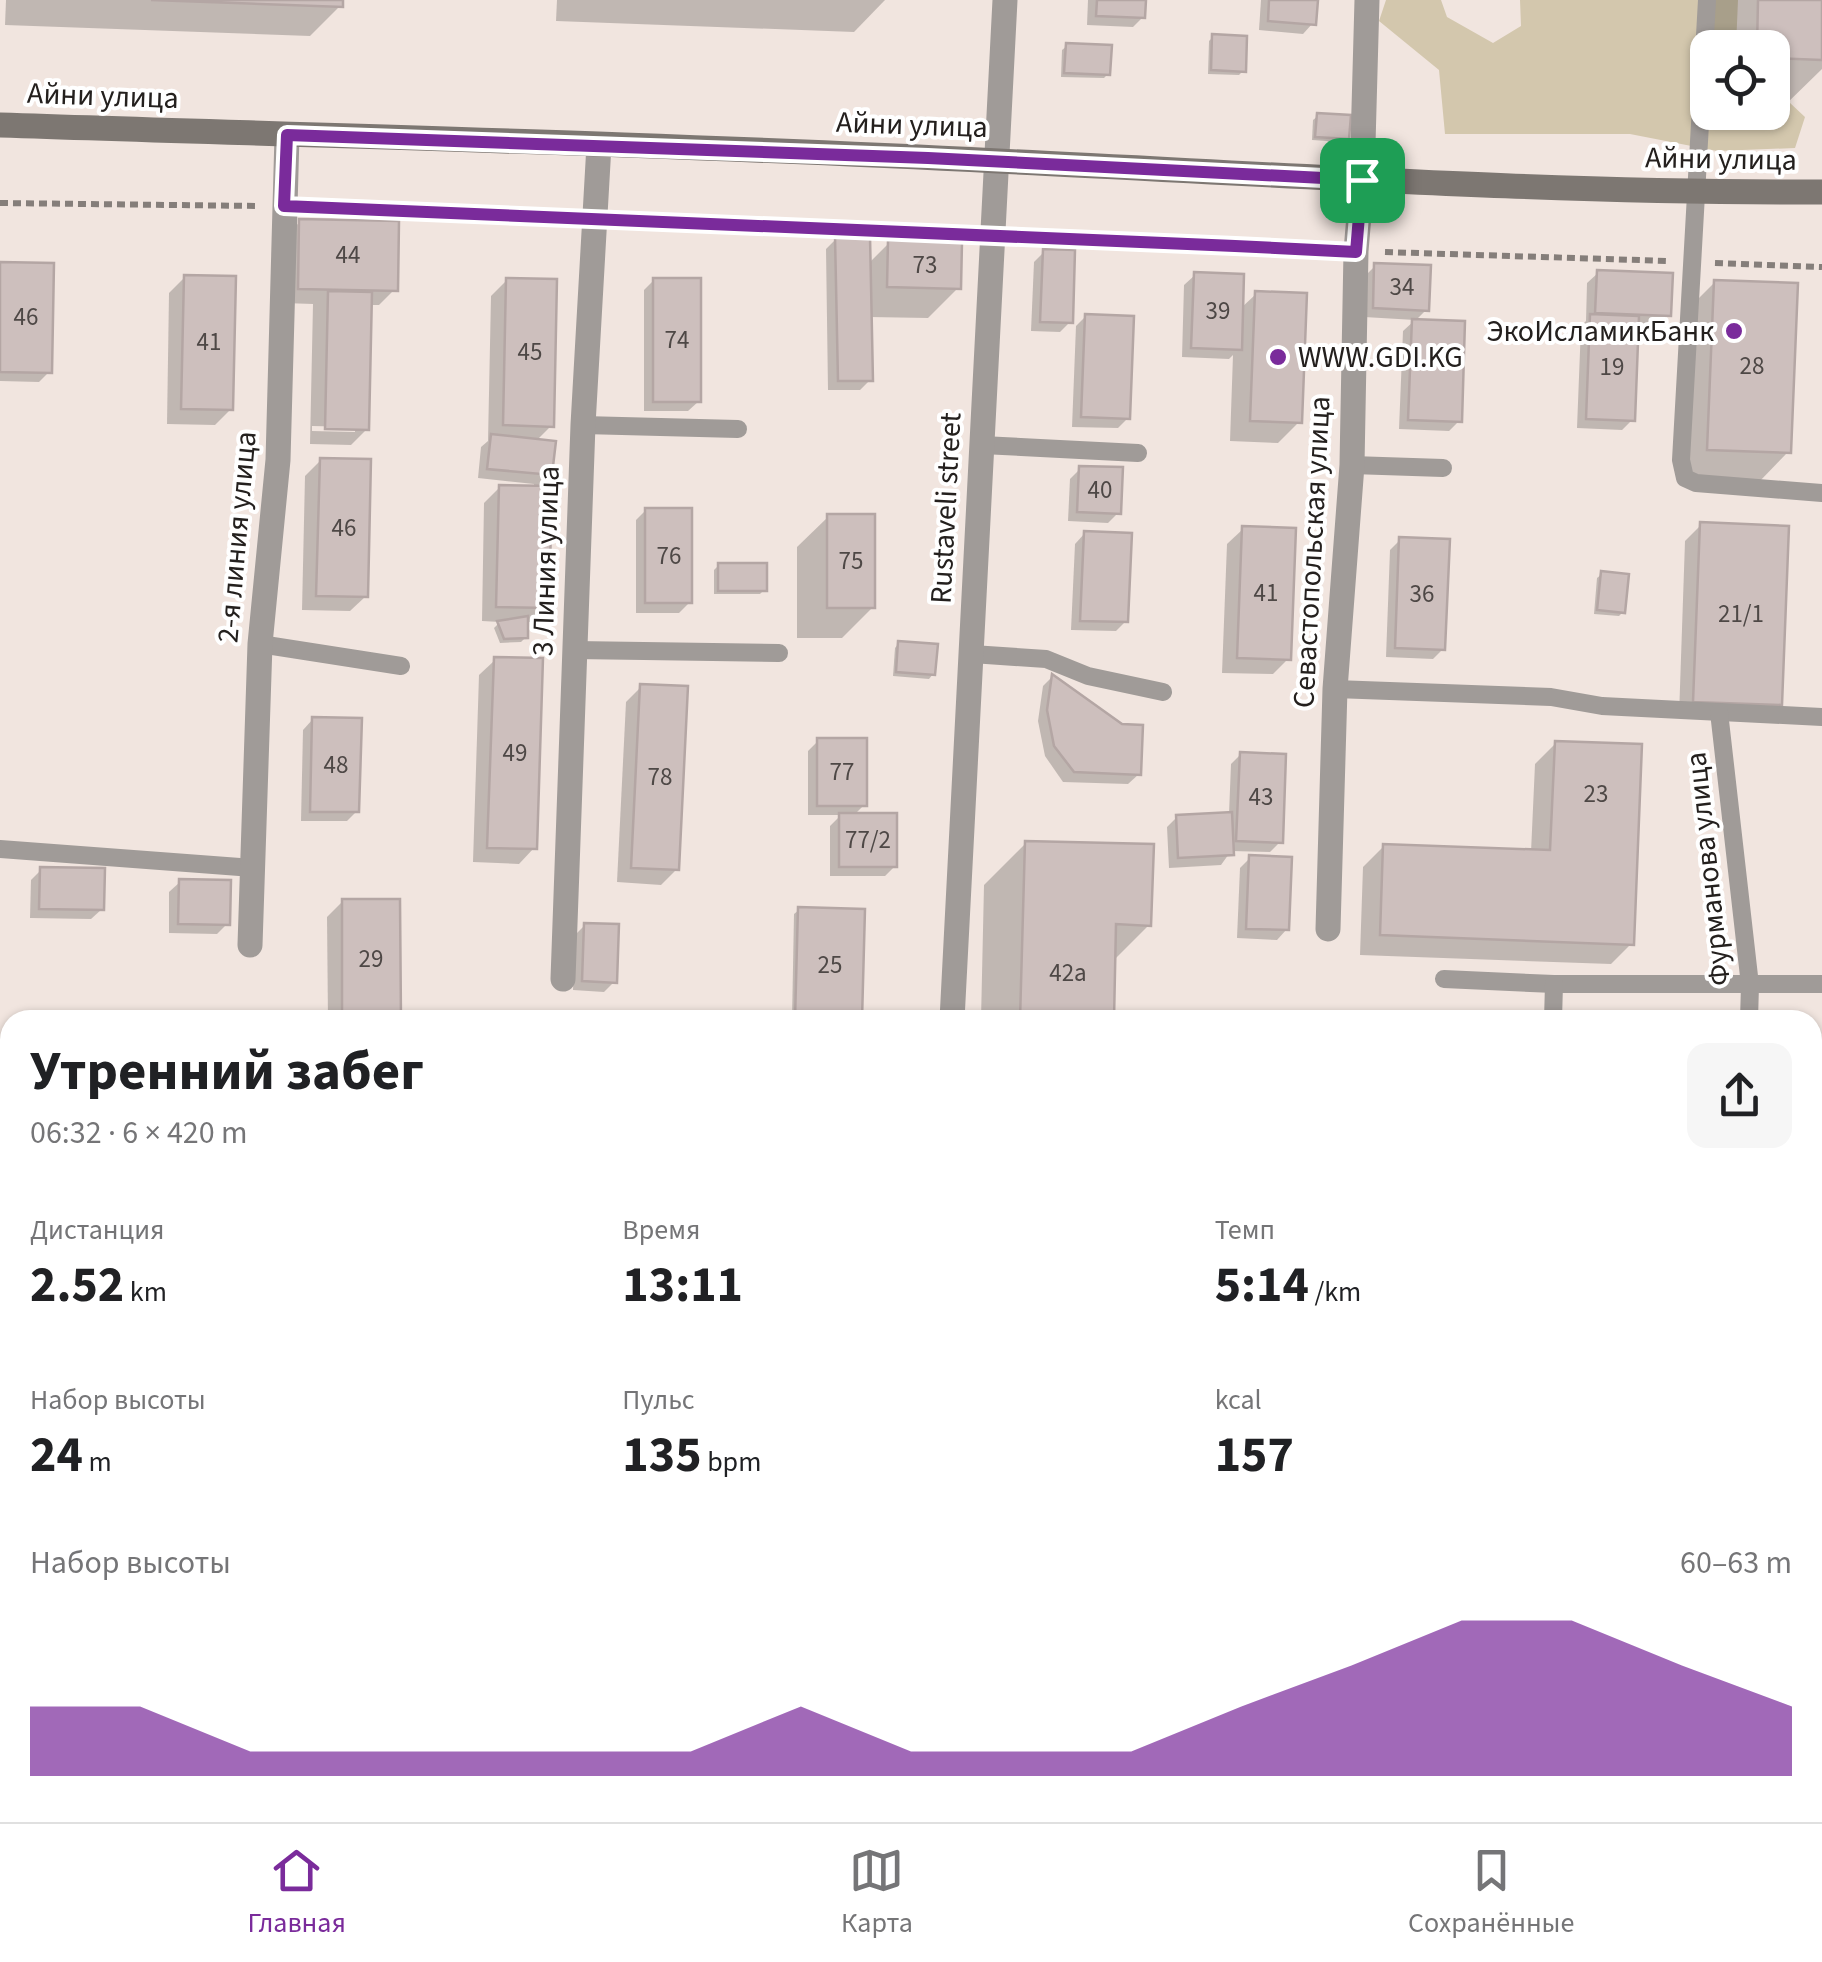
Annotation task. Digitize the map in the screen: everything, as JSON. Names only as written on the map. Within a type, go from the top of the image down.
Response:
[{"type":"street","name":"Rustaveli street","points":[[953,1010],[1004,0]]},
{"type":"street","name":"Севастопольская улица","points":[[1328,929],[1336,689],[1352,465],[1367,0]]},
{"type":"street","name":"Айни улица","points":[[0,126],[997,160],[1698,193],[1822,192]]},
{"type":"street","name":"2-я линия улица","points":[[250,945],[260,644],[278,460],[287,135]]},
{"type":"street","name":"3 Линия улица","points":[[563,979],[599,145]]},
{"type":"lane","points":[[1707,0],[1682,460],[1685,478],[1696,483],[1822,493]]},
{"type":"lane","points":[[584,425],[738,429]]},
{"type":"lane","points":[[982,446],[1138,453]]},
{"type":"lane","points":[[1352,465],[1443,468]]},
{"type":"lane","points":[[260,644],[401,666]]},
{"type":"lane","points":[[576,650],[779,653]]},
{"type":"lane","points":[[972,654],[1046,659],[1088,676],[1163,692]]},
{"type":"lane","points":[[1336,689],[1551,698],[1602,706],[1822,717]]},
{"type":"lane","name":"Фурманова улица","points":[[1719,712],[1750,986],[1749,1010]]},
{"type":"lane","points":[[0,849],[253,868]]},
{"type":"lane","points":[[1444,979],[1554,984],[1822,984]]},
{"type":"lane","points":[[1553,1010],[1554,984]]},
{"type":"path","points":[[0,203],[284,206],[1356,252],[1822,266]]},
{"type":"shaded area","points":[[1386,0],[1441,0],[1447,17],[1493,43],[1521,26],[1520,0],[1738,0],[1737,30],[1690,30],[1690,130],[1790,130],[1790,103],[1805,117],[1795,148],[1717,151],[1630,134],[1445,134],[1439,70],[1379,21]]},
{"type":"building","points":[[151,0],[343,0],[343,7]]},
{"type":"building","points":[[1097,0],[1146,0],[1145,18],[1096,16]]},
{"type":"building","points":[[1269,0],[1318,0],[1316,25],[1268,21]]},
{"type":"building","points":[[1758,0],[1822,0],[1822,60],[1790,59],[1790,30],[1757,30]]},
{"type":"building","points":[[1212,34],[1247,36],[1246,72],[1211,70]]},
{"type":"building","points":[[1066,43],[1112,45],[1110,75],[1064,73]]},
{"type":"building","points":[[1317,113],[1351,115],[1349,139],[1315,137]]},
{"type":"building","points":[[299,219],[399,221],[398,291],[298,289]]},
{"type":"building","points":[[835,236],[870,236],[873,381],[838,381]]},
{"type":"building","points":[[888,240],[962,242],[961,289],[887,287]]},
{"type":"building","points":[[1043,249],[1075,250],[1073,323],[1040,322]]},
{"type":"building","points":[[0,262],[54,263],[52,373],[0,372]]},
{"type":"building","points":[[1374,263],[1431,265],[1429,311],[1373,308]]},
{"type":"building","points":[[1597,270],[1673,273],[1671,316],[1595,313]]},
{"type":"building","points":[[1194,272],[1244,274],[1242,350],[1191,348]]},
{"type":"building","points":[[184,275],[236,276],[233,410],[181,409]]},
{"type":"building","points":[[506,278],[557,279],[554,427],[503,425]]},
{"type":"building","points":[[653,278],[701,278],[701,402],[653,402]]},
{"type":"building","points":[[1714,280],[1798,283],[1791,453],[1707,450]]},
{"type":"building","points":[[328,291],[372,292],[369,430],[325,429]]},
{"type":"building","name":"WWW.GDI.KG","points":[[1255,291],[1307,293],[1302,423],[1250,421]]},
{"type":"building","points":[[1085,314],[1134,316],[1130,419],[1081,417]]},
{"type":"building","points":[[1590,314],[1639,316],[1635,421],[1586,419]]},
{"type":"building","points":[[1412,319],[1465,321],[1462,422],[1408,420]]},
{"type":"building","points":[[491,434],[556,441],[552,475],[487,469]]},
{"type":"building","points":[[320,458],[371,459],[368,597],[316,596]]},
{"type":"building","points":[[1079,466],[1123,467],[1121,514],[1077,512]]},
{"type":"building","points":[[499,485],[552,486],[549,608],[496,607]]},
{"type":"building","points":[[645,508],[692,508],[692,603],[645,603]]},
{"type":"building","points":[[827,514],[875,514],[875,608],[827,608]]},
{"type":"building","points":[[1700,522],[1789,526],[1782,705],[1693,702]]},
{"type":"building","points":[[1242,526],[1296,528],[1291,660],[1237,658]]},
{"type":"building","points":[[1084,531],[1132,533],[1128,622],[1080,621]]},
{"type":"building","points":[[1399,537],[1450,539],[1445,650],[1395,648]]},
{"type":"building","points":[[718,563],[767,563],[767,591],[718,591]]},
{"type":"building","points":[[1601,571],[1629,574],[1625,613],[1597,610]]},
{"type":"building","points":[[528,616],[528,638],[504,639],[497,621]]},
{"type":"building","points":[[898,641],[938,644],[935,675],[896,672]]},
{"type":"building","points":[[494,657],[543,658],[537,849],[487,848]]},
{"type":"building","points":[[1052,674],[1122,724],[1143,725],[1141,775],[1074,772],[1054,746],[1047,710]]},
{"type":"building","points":[[640,684],[688,686],[679,870],[631,868]]},
{"type":"building","points":[[312,717],[362,718],[359,812],[310,812]]},
{"type":"building","points":[[817,738],[867,738],[867,806],[817,806]]},
{"type":"building","points":[[1555,741],[1642,744],[1634,945],[1380,935],[1383,844],[1550,850]]},
{"type":"building","points":[[1240,752],[1286,754],[1283,843],[1236,841]]},
{"type":"building","points":[[1232,812],[1234,855],[1178,858],[1176,815]]},
{"type":"building","points":[[839,813],[897,813],[897,867],[839,867]]},
{"type":"building","points":[[1025,841],[1154,844],[1151,926],[1116,924],[1114,1010],[1020,1010]]},
{"type":"building","points":[[1249,855],[1292,857],[1289,930],[1246,929]]},
{"type":"building","points":[[40,867],[105,868],[104,910],[39,909]]},
{"type":"building","points":[[179,879],[231,880],[230,925],[178,924]]},
{"type":"building","points":[[342,899],[400,899],[401,1010],[342,1010]]},
{"type":"building","points":[[798,907],[865,909],[862,1010],[795,1010]]},
{"type":"building","points":[[584,923],[619,924],[617,983],[582,981]]},
{"type":"place","name":"ЭкоИсламикБанк","points":[[1734,331]]},
{"type":"place","name":"WWW.GDI.KG","points":[[1278,357]]},
{"type":"route","points":[[287,135],[928,158],[1362,180],[1356,252],[284,206],[287,135]]}]
